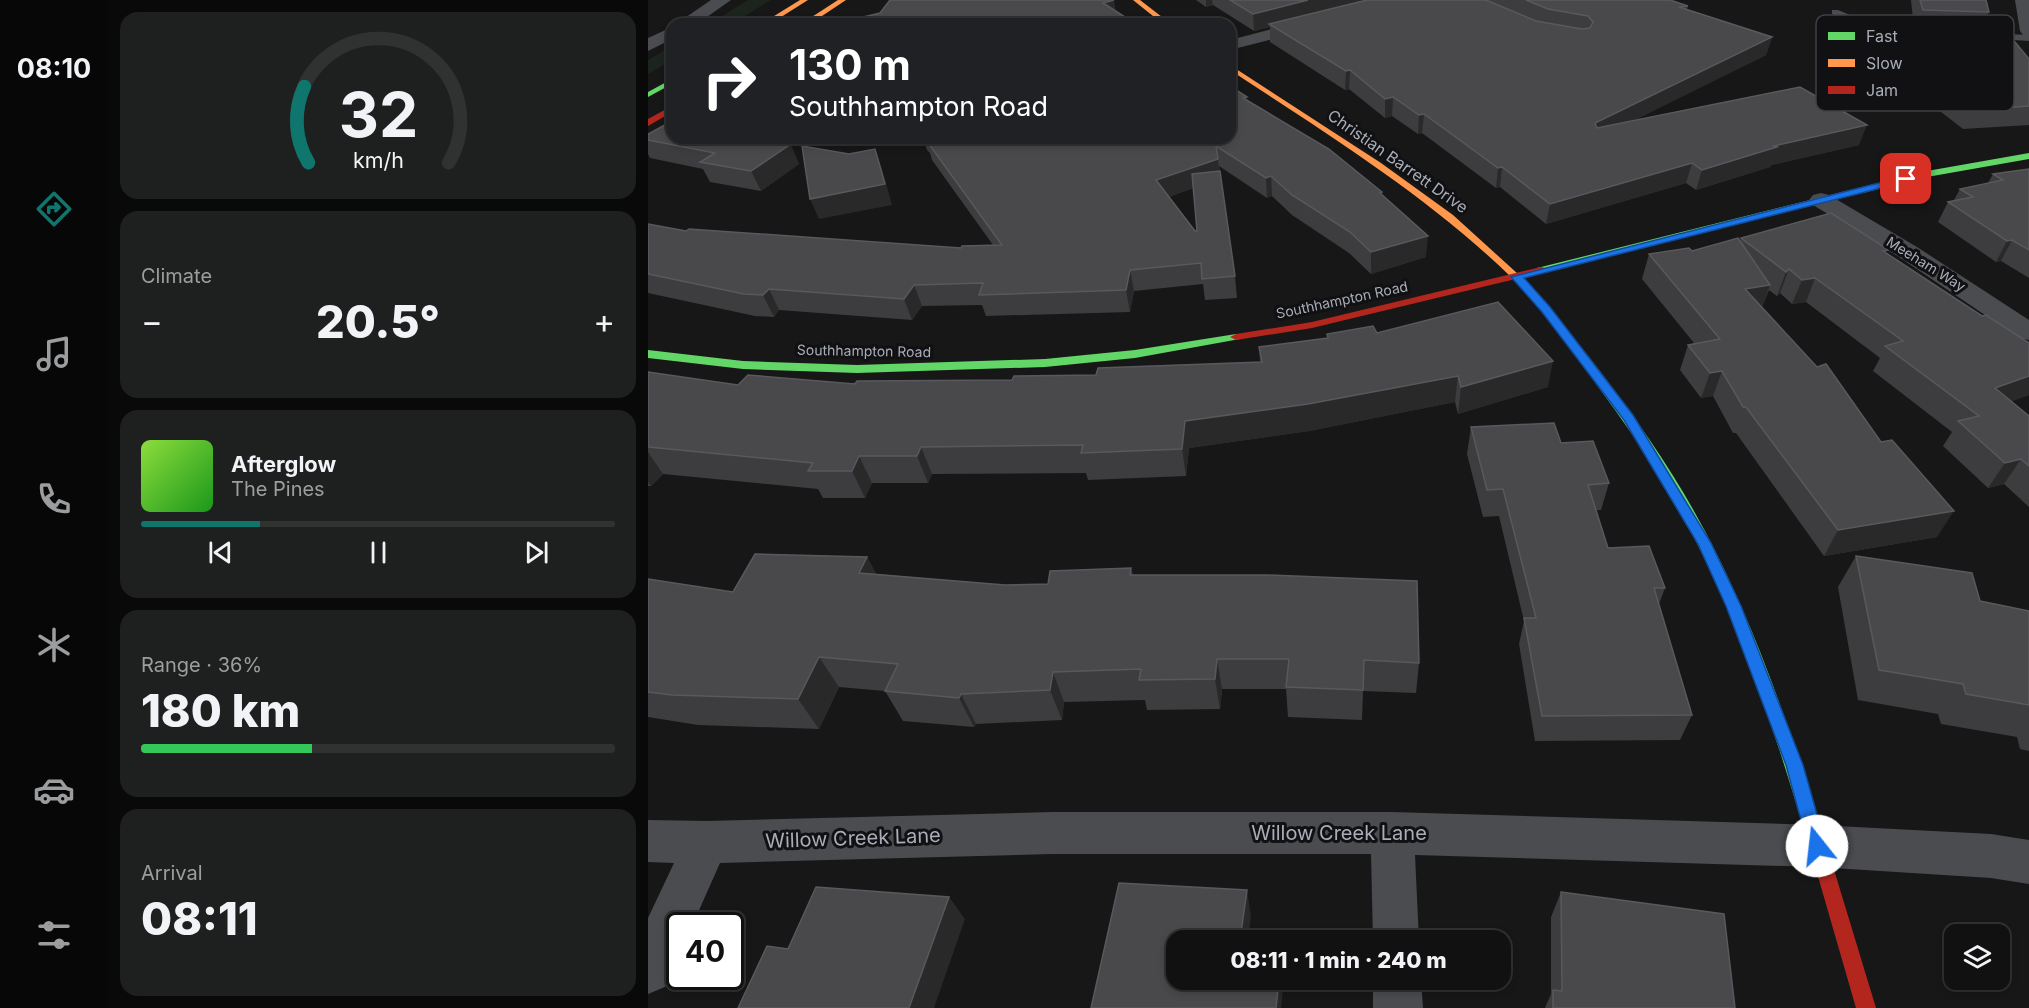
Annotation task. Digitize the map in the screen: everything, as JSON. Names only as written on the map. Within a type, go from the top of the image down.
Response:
[{"type":"street","points":[[694,18],[723,0]]},
{"type":"street","points":[[775,18],[805,0]]},
{"type":"street","points":[[814,18],[843,0]]},
{"type":"street","points":[[1136,0],[1159,18]]},
{"type":"street","points":[[1236,43],[1403,0]]},
{"type":"street","points":[[2023,0],[2029,31]]},
{"type":"street","points":[[648,46],[666,36]]},
{"type":"street","name":"Christian Barrett Drive","points":[[1236,71],[1426,198],[1473,236],[1517,277],[1546,309],[1629,417],[1704,543],[1733,606],[1794,765],[1866,1008]]},
{"type":"street","points":[[648,95],[666,84]]},
{"type":"street","points":[[648,123],[666,112]]},
{"type":"street","name":"Southhampton Road","points":[[648,354],[743,365],[857,369],[1045,363],[1135,354],[1312,325],[1517,277],[1927,174],[2029,156]]},
{"type":"street","name":"Meeham Way","points":[[1821,200],[1908,252],[2029,332]]},
{"type":"street","name":"Willow Creek Lane","points":[[648,841],[707,842],[1052,833],[1392,833],[1817,846],[1991,856],[2029,862]]},
{"type":"street","points":[[1392,833],[1396,930]]},
{"type":"street","points":[[648,970],[707,842]]},
{"type":"street","points":[[1397,990],[1398,1008]]},
{"type":"lane","points":[[1835,12],[1842,15]]},
{"type":"lane","points":[[2014,37],[2029,38]]},
{"type":"shaded area","points":[[748,0],[771,0],[742,18],[719,18]]},
{"type":"shaded area","points":[[666,50],[666,64],[648,74],[648,60]]},
{"type":"building","points":[[890,0],[1114,0],[1103,3],[1127,18],[859,18],[880,13]]},
{"type":"building","points":[[1230,0],[1308,0],[1253,14]]},
{"type":"building","points":[[1367,0],[1486,0],[1536,21],[1582,29],[1590,28],[1593,22],[1588,16],[1548,9],[1526,0],[1670,0],[1688,6],[1679,7],[1772,37],[1595,123],[1597,128],[1800,87],[1816,96],[1816,111],[1842,111],[1867,125],[1774,146],[1777,147],[1702,170],[1692,163],[1550,204],[1502,167],[1498,168],[1424,114],[1419,115],[1393,97],[1385,99],[1350,70],[1346,71],[1269,24]]},
{"type":"building","points":[[1920,0],[1986,0],[1989,12],[1923,10]]},
{"type":"building","points":[[2014,41],[2029,59],[2029,106],[2014,107]]},
{"type":"building","points":[[1236,90],[1247,97],[1243,98],[1329,149],[1382,192],[1380,193],[1428,236],[1371,252],[1350,232],[1292,195],[1271,176],[1266,178],[1216,146],[1218,159],[1156,180],[1197,231],[1192,174],[1220,171],[1235,276],[1202,279],[1201,263],[1130,270],[1126,290],[979,295],[983,283],[914,285],[904,299],[769,289],[763,295],[744,294],[648,274],[648,224],[686,231],[689,229],[961,248],[962,246],[1002,245],[929,144],[1236,144]]},
{"type":"building","points":[[666,124],[666,143],[648,140],[648,134]]},
{"type":"building","points":[[669,144],[791,144],[751,171],[700,162],[715,153]]},
{"type":"building","points":[[802,146],[849,154],[875,149],[885,184],[810,199]]},
{"type":"building","points":[[2029,169],[2029,250],[2012,240],[2007,241],[1948,202],[1973,197],[1960,189],[2003,180],[1993,174]]},
{"type":"building","points":[[1831,213],[1889,250],[1883,251],[1982,316],[1986,315],[2029,343],[2029,376],[1995,388],[2029,416],[2029,466],[2021,459],[2005,463],[1958,421],[1979,416],[1885,346],[1903,341],[1815,278],[1802,280],[1789,269],[1786,272],[1741,238]]},
{"type":"building","points":[[1738,238],[1770,285],[1745,289],[1817,367],[1826,364],[1881,442],[1892,440],[1954,511],[1838,530],[1746,407],[1743,407],[1722,371],[1710,373],[1688,345],[1720,339],[1649,254],[1689,248],[1692,251]]},
{"type":"building","points":[[1498,302],[1553,361],[1461,387],[1458,376],[1308,404],[1185,421],[1182,449],[1081,453],[1083,445],[921,447],[917,456],[859,456],[852,471],[808,471],[813,463],[648,447],[648,372],[738,385],[748,375],[855,384],[857,381],[1012,380],[1014,376],[1096,375],[1098,368],[1262,362],[1259,347],[1328,338],[1327,334],[1373,326],[1377,333]]},
{"type":"building","points":[[1554,423],[1561,443],[1593,441],[1609,483],[1588,485],[1608,548],[1649,546],[1665,588],[1654,588],[1692,715],[1542,716],[1524,618],[1536,618],[1503,489],[1487,490],[1471,427]]},
{"type":"building","points":[[755,554],[867,557],[859,573],[1005,585],[1048,584],[1050,571],[1131,568],[1130,575],[1267,575],[1417,581],[1419,663],[1364,660],[1363,690],[1286,687],[1289,659],[1217,659],[1215,679],[1139,680],[1141,669],[1053,672],[1050,690],[961,694],[959,698],[885,691],[898,664],[819,657],[798,699],[672,695],[648,692],[648,579],[733,592]]},
{"type":"building","points":[[1856,556],[1972,573],[1980,601],[2029,611],[2029,705],[1966,694],[1963,684],[1879,670]]},
{"type":"building","points":[[1119,883],[1247,890],[1241,930],[1166,930],[1166,990],[1278,990],[1276,1008],[1091,1008]]},
{"type":"building","points":[[816,887],[949,897],[909,1008],[738,1008],[767,946],[788,949]]},
{"type":"building","points":[[1561,892],[1724,914],[1735,1008],[1553,1008],[1553,990],[1562,991]]},
{"type":"traffic: fast","points":[[648,95],[666,84]]},
{"type":"traffic: fast","points":[[1541,270],[1927,174],[2029,156]]},
{"type":"traffic: fast","points":[[648,354],[743,365],[857,369],[1045,363],[1135,354],[1236,337]]},
{"type":"traffic: fast","points":[[1585,360],[1634,426],[1664,472],[1692,520],[1723,583],[1772,706],[1826,873]]},
{"type":"traffic: slow","points":[[775,18],[805,0]]},
{"type":"traffic: slow","points":[[814,18],[843,0]]},
{"type":"traffic: slow","points":[[1136,0],[1159,18]]},
{"type":"traffic: slow","points":[[1236,71],[1342,140],[1449,217],[1526,286],[1585,360]]},
{"type":"traffic: jam","points":[[648,123],[666,112]]},
{"type":"traffic: jam","points":[[1236,337],[1312,325],[1541,270]]},
{"type":"traffic: jam","points":[[1826,873],[1866,1008]]},
{"type":"route","points":[[1817,846],[1794,765],[1733,606],[1704,543],[1671,484],[1629,417],[1546,309],[1517,277],[1584,258],[1906,179]]}]
